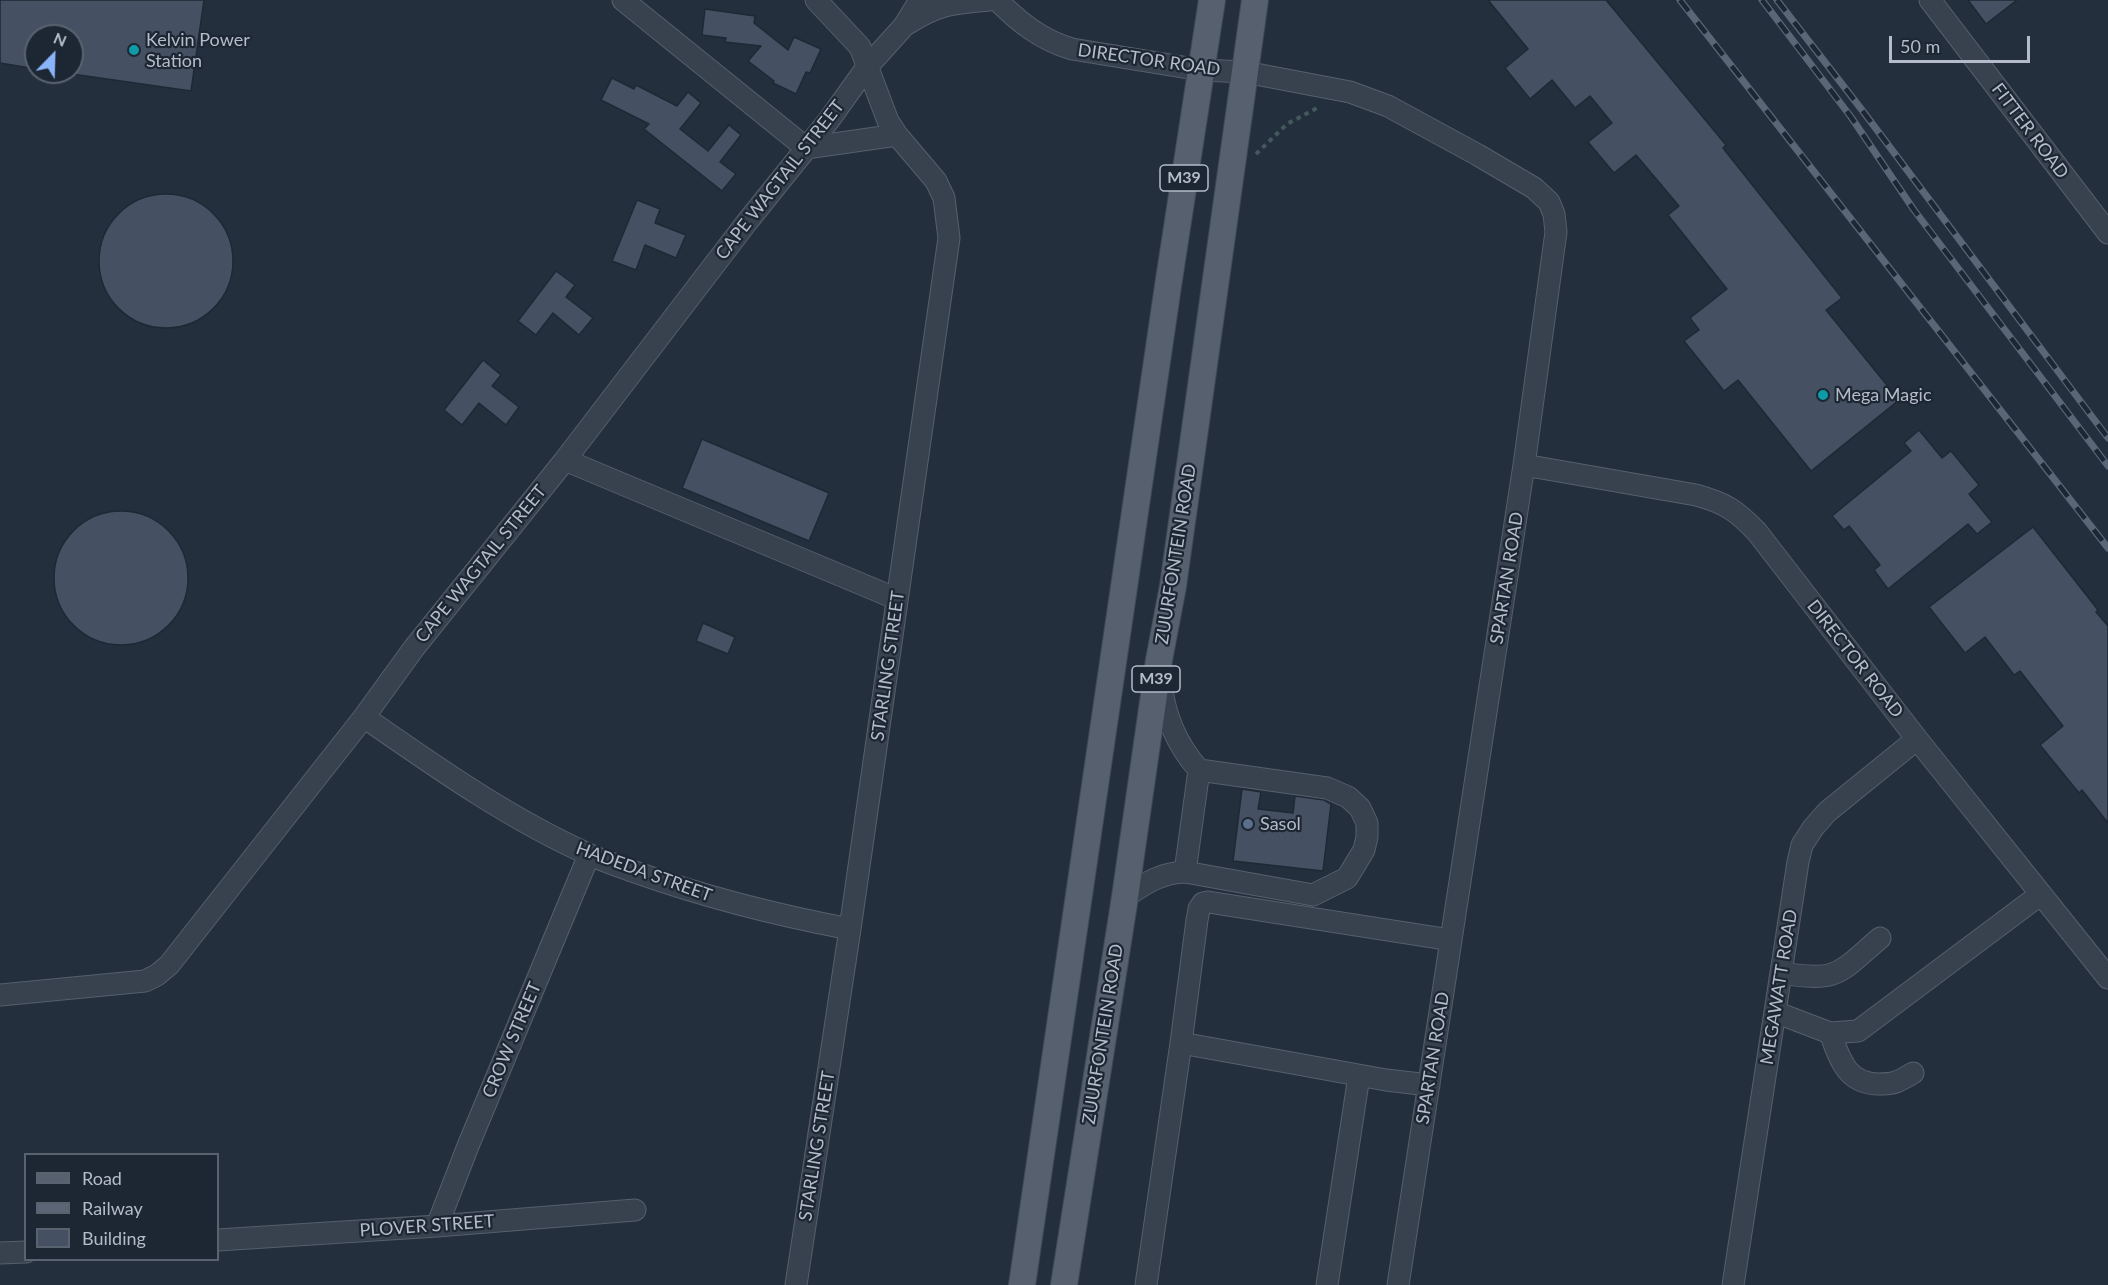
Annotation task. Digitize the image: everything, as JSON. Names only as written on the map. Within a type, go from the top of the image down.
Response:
[{"type":"main road","name":"M39","points":[[1022,1285],[1212,0]]},
{"type":"main road","name":"ZUURFONTEIN ROAD","points":[[1064,1285],[1125,897],[1159,660],[1173,586],[1255,0]]},
{"type":"street","points":[[623,0],[806,148],[897,135]]},
{"type":"street","name":"STARLING STREET","points":[[796,1285],[950,238],[944,198],[936,181],[897,135],[880,102],[860,47],[816,0]]},
{"type":"street","points":[[926,4],[989,0]]},
{"type":"street","name":"DIRECTOR ROAD","points":[[997,0],[1019,22],[1053,44],[1095,54],[1201,70],[1245,72]]},
{"type":"street","name":"FITTER ROAD","points":[[1930,0],[2107,229]]},
{"type":"street","name":"CAPE WAGTAIL STREET","points":[[0,995],[127,985],[146,981],[169,965],[364,717],[414,648],[565,460],[867,67],[926,4]]},
{"type":"street","name":"SPARTAN ROAD","points":[[1245,72],[1350,92],[1388,106],[1534,188],[1549,202],[1554,214],[1556,232],[1524,465],[1398,1285]]},
{"type":"street","points":[[565,460],[897,599]]},
{"type":"street","name":"DIRECTOR ROAD","points":[[1524,465],[1696,495],[1722,502],[1739,513],[1757,532],[1917,739],[2108,978]]},
{"type":"street","points":[[1125,897],[1169,873],[1185,872],[1313,895],[1347,878],[1364,850],[1366,837],[1367,823],[1360,808],[1348,797],[1327,788],[1199,770],[1175,738],[1167,716],[1159,660]]},
{"type":"street","name":"HADEDA STREET","points":[[364,717],[454,779],[589,855],[720,900],[792,918],[850,929]]},
{"type":"street","name":"MEGAWATT ROAD","points":[[1733,1285],[1802,845],[1827,812],[1917,739]]},
{"type":"street","points":[[1185,872],[1199,770]]},
{"type":"street","name":"CROW STREET","points":[[437,1226],[589,855]]},
{"type":"street","points":[[1775,1012],[1830,1033],[1845,1034],[1858,1031],[2041,894]]},
{"type":"street","points":[[1146,1285],[1197,920],[1203,903],[1451,940]]},
{"type":"street","points":[[1781,973],[1827,977],[1841,972],[1880,938]]},
{"type":"street","points":[[1830,1033],[1840,1059],[1852,1076],[1860,1081],[1868,1084],[1894,1084],[1912,1073]]},
{"type":"street","points":[[1181,1043],[1359,1076],[1429,1085]]},
{"type":"street","points":[[1326,1285],[1359,1076]]},
{"type":"street","name":"PLOVER STREET","points":[[219,1240],[635,1210]]},
{"type":"street","points":[[0,1253],[24,1252]]},
{"type":"path","points":[[1231,180],[1287,124],[1350,92]]},
{"type":"building","name":"Kelvin Power Station","points":[[0,0],[204,0],[191,91],[84,76],[84,24],[24,24],[24,67],[0,63]]},
{"type":"building","points":[[1488,0],[1606,0],[1726,145],[1723,148],[1842,298],[1826,310],[1899,400],[1811,471],[1738,380],[1724,391],[1684,341],[1699,330],[1690,318],[1727,289],[1668,215],[1679,206],[1636,155],[1614,173],[1588,142],[1612,123],[1590,96],[1575,108],[1552,80],[1530,99],[1505,68],[1528,49]]},
{"type":"building","points":[[1968,0],[2017,0],[1986,24]]},
{"type":"building","points":[[705,9],[755,16],[754,23],[788,50],[794,37],[821,49],[810,73],[806,72],[796,94],[773,83],[774,81],[748,61],[761,46],[725,42],[726,38],[702,35]]},
{"type":"building","points":[[612,78],[634,89],[636,85],[677,106],[688,92],[701,103],[680,129],[708,151],[729,125],[741,135],[720,162],[736,174],[722,191],[644,129],[649,124],[601,100]]},
{"type":"building","points":[[166,194],[192,199],[213,214],[228,235],[233,261],[228,287],[213,308],[192,323],[166,328],[140,323],[119,308],[104,287],[99,261],[104,235],[119,214],[140,199]]},
{"type":"building","points":[[637,200],[660,209],[655,223],[686,235],[676,258],[645,245],[636,270],[612,261]]},
{"type":"building","points":[[556,271],[575,285],[566,297],[593,318],[579,335],[553,313],[536,335],[518,321]]},
{"type":"building","points":[[483,360],[501,375],[492,386],[519,407],[506,425],[479,403],[462,425],[444,410]]},
{"type":"building","points":[[1919,430],[1942,458],[1951,451],[1979,485],[1969,494],[1992,522],[1977,534],[1968,524],[1888,589],[1874,570],[1880,565],[1849,526],[1844,530],[1832,516],[1911,451],[1904,443]]},
{"type":"building","points":[[702,439],[829,493],[809,541],[682,488]]},
{"type":"building","points":[[121,511],[147,516],[168,531],[183,552],[188,578],[183,604],[168,625],[147,640],[121,645],[95,640],[74,625],[59,604],[54,578],[59,552],[74,531],[95,516]]},
{"type":"building","points":[[2033,527],[2108,626],[2108,823],[2082,790],[2079,793],[2040,745],[2063,726],[2020,671],[2014,675],[1985,637],[1965,653],[1929,607]]},
{"type":"building","points":[[703,623],[735,637],[728,654],[696,641]]},
{"type":"building","points":[[1242,789],[1261,792],[1258,809],[1293,813],[1295,796],[1324,800],[1331,804],[1323,871],[1233,861]]},
{"type":"railway","points":[[1680,0],[2108,548]]},
{"type":"railway","points":[[1762,0],[1851,117],[1914,210],[2108,466]]},
{"type":"railway","points":[[1777,0],[2108,438]]},
{"type":"place","name":"Kelvin Power Station","points":[[134,50]]},
{"type":"place","name":"Mega Magic","points":[[1823,395]]},
{"type":"place","name":"Sasol","points":[[1248,824]]}]
